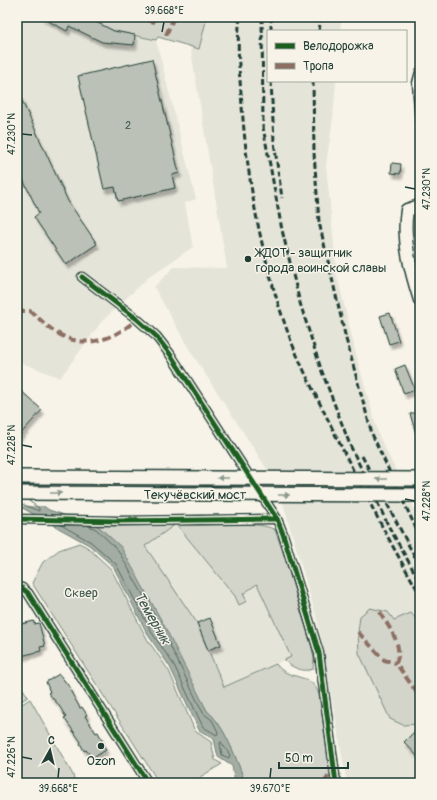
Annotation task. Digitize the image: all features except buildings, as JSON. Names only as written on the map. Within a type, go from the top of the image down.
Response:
[{"type":"main road","name":"Текучёвский мост","points":[[17,477],[420,479]]},
{"type":"main road","name":"Текучёвский мост","points":[[17,493],[420,495]]},
{"type":"street","points":[[420,72],[417,83],[420,122]]},
{"type":"street","points":[[420,206],[407,210],[405,223],[407,245],[420,300]]},
{"type":"street","points":[[82,277],[156,336],[170,354],[277,519],[319,653],[336,783]]},
{"type":"street","points":[[17,519],[118,521],[277,519]]},
{"type":"street","points":[[17,587],[22,588],[28,594],[148,783]]},
{"type":"shaded area","points":[[17,17],[86,17],[114,31],[156,40],[196,199],[185,203],[193,247],[150,276],[102,321],[60,378],[17,361]]},
{"type":"shaded area","points":[[197,17],[342,17],[340,30],[267,30],[267,82],[336,82],[333,118],[326,165],[337,275],[358,362],[379,436],[420,520],[420,783],[347,783],[318,623],[278,486],[189,349],[154,287],[174,267],[227,268],[190,45]]},
{"type":"shaded area","points":[[176,524],[235,596],[239,605],[243,594],[257,584],[291,657],[224,687],[197,623],[144,546]]},
{"type":"green space","points":[[86,17],[207,17],[199,49],[158,37],[156,40],[114,31]]},
{"type":"green space","points":[[162,523],[219,523],[264,526],[275,530],[312,648],[314,659],[313,669],[297,669],[284,660],[291,657],[257,584],[243,594],[247,601],[239,605],[235,596],[176,524],[145,546],[197,623],[224,687],[276,664],[281,670],[306,679],[311,683],[316,688],[319,695],[333,783],[245,783],[225,734],[207,711],[121,548],[98,526]]},
{"type":"green space","name":"Сквер","points":[[79,543],[87,547],[111,569],[147,639],[169,671],[195,731],[211,742],[215,760],[222,764],[190,783],[159,783],[32,583],[43,562],[59,550]]},
{"type":"green space","points":[[370,608],[388,612],[394,620],[411,613],[420,624],[420,724],[403,725],[390,719],[359,653],[358,632],[360,616]]},
{"type":"green space","points":[[17,679],[28,697],[17,703]]},
{"type":"green space","points":[[30,699],[73,775],[75,783],[17,783],[17,707]]},
{"type":"water","name":"Темерник","points":[[17,487],[49,510],[98,526],[121,547],[165,627],[207,711],[225,734],[245,783],[235,783],[232,766],[218,757],[214,739],[199,730],[170,667],[148,635],[113,566],[89,545],[17,505]]},
{"type":"pier","points":[[17,485],[18,486],[46,506],[17,506]]},
{"type":"railway","points":[[240,17],[238,39],[244,134],[257,220],[278,303],[298,357],[345,454],[397,555],[420,594]]},
{"type":"railway","points":[[262,17],[263,127],[282,230],[300,303],[321,369],[350,445],[389,527],[420,582]]},
{"type":"railway","points":[[271,17],[271,30]]},
{"type":"railway","points":[[319,30],[321,17]]},
{"type":"railway","points":[[271,82],[274,142],[282,198]]},
{"type":"railway","points":[[313,82],[314,153],[319,222],[346,339],[372,434],[420,537]]},
{"type":"railway","points":[[362,456],[420,567]]},
{"type":"marked path","points":[[136,17],[155,22]]},
{"type":"marked path","points":[[166,35],[174,17]]},
{"type":"marked path","points":[[17,311],[30,311],[57,333],[78,341],[89,342],[109,337],[119,332],[137,319]]},
{"type":"marked path","points":[[380,612],[397,643],[398,656],[396,663],[420,697]]},
{"type":"marked path","points":[[358,632],[384,660],[396,663]]},
{"type":"marked path","points":[[324,783],[334,768]]},
{"type":"cycle path","points":[[82,277],[137,319],[156,336],[170,354],[277,519],[283,534],[319,653],[336,783]]},
{"type":"cycle path","points":[[17,519],[118,521],[277,519]]},
{"type":"cycle path","points":[[17,587],[22,588],[28,593],[148,783]]},
{"type":"place","name":"ЖДОТ - защитник города воинской славы","points":[[248,259]]},
{"type":"place","name":"Ozon","points":[[101,746]]}]
